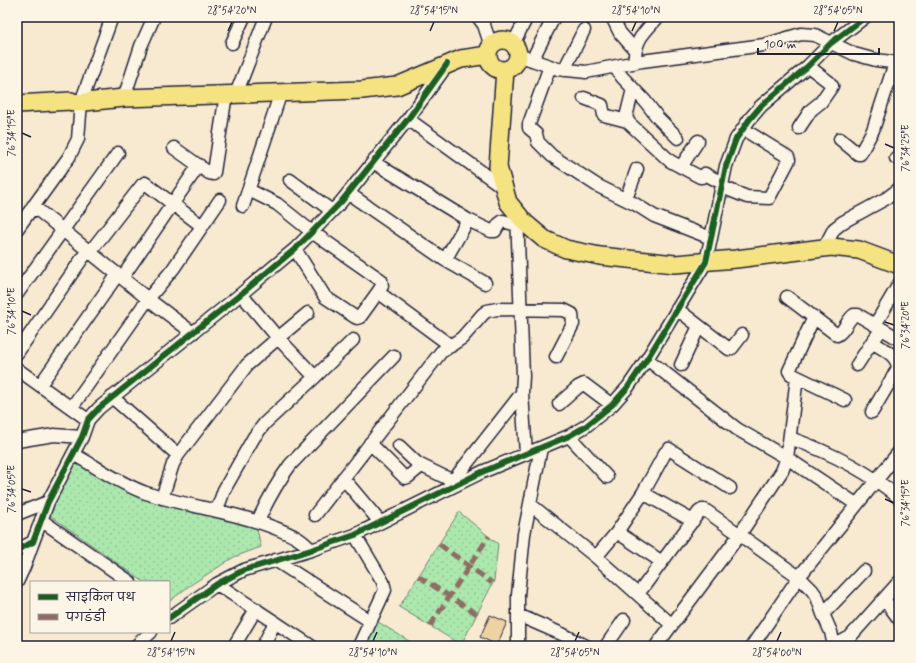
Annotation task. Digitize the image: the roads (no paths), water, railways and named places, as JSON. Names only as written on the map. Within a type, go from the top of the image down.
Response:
[{"type":"highway","points":[[17,104],[70,101],[78,103],[124,98],[362,90],[397,86],[447,64],[490,50],[498,41],[507,41],[521,53],[515,65],[510,69],[501,70],[492,66],[489,62],[490,50]]},
{"type":"highway","points":[[505,70],[498,167],[508,202],[517,219],[525,223],[544,238],[566,249],[600,256],[675,264],[706,262],[831,247],[859,250],[899,265]]},
{"type":"highway","points":[[17,112],[70,108],[78,103]]},
{"type":"street","points":[[124,98],[141,46],[154,17]]},
{"type":"street","points":[[232,43],[244,17]]},
{"type":"street","points":[[174,148],[211,174],[216,170],[231,94],[266,17]]},
{"type":"street","points":[[521,53],[527,17]]},
{"type":"street","points":[[521,53],[554,17]]},
{"type":"street","points":[[634,63],[635,50],[640,38],[658,17]]},
{"type":"street","points":[[171,613],[217,584],[244,570],[355,535],[450,484],[569,436],[586,426],[612,405],[628,387],[647,359],[706,262],[726,166],[742,129],[761,106],[808,66],[831,43],[865,17]]},
{"type":"street","points":[[17,229],[70,157],[77,144],[78,103],[110,18]]},
{"type":"street","points":[[613,19],[620,33],[635,50]]},
{"type":"street","points":[[484,20],[490,50]]},
{"type":"street","points":[[564,70],[584,30]]},
{"type":"street","points":[[521,53],[550,66],[564,70],[586,72],[634,63],[764,45],[801,34],[815,35],[854,54],[876,60],[897,63],[873,130],[861,153],[858,154],[840,139]]},
{"type":"street","points":[[17,582],[48,502],[82,437],[88,420],[112,397],[194,333],[294,249],[312,232],[348,193],[408,119],[447,64]]},
{"type":"street","points":[[550,66],[529,124],[529,128],[536,134],[538,142],[557,160],[604,190],[626,199],[654,216],[676,226],[711,238]]},
{"type":"street","points":[[798,128],[811,110],[821,102],[832,86],[808,66]]},
{"type":"street","points":[[615,67],[658,118],[678,138]]},
{"type":"street","points":[[627,121],[626,118],[633,89]]},
{"type":"street","points":[[243,206],[281,92]]},
{"type":"street","points":[[584,98],[602,105],[604,115],[627,121],[665,157],[681,167],[700,177],[706,174],[722,185],[747,196],[769,198],[789,160],[788,157],[742,129]]},
{"type":"street","points":[[408,119],[504,188]]},
{"type":"street","points":[[681,167],[698,141]]},
{"type":"street","points":[[17,294],[118,153]]},
{"type":"street","points":[[373,162],[468,220],[493,232],[497,230],[499,224],[503,221],[517,219],[522,393],[526,454]]},
{"type":"street","points":[[40,385],[199,165]]},
{"type":"street","points":[[626,199],[638,169]]},
{"type":"street","points":[[290,180],[332,211]]},
{"type":"street","points":[[17,353],[89,251],[144,184],[147,184],[202,226]]},
{"type":"street","points":[[824,248],[834,229],[843,222],[887,198],[899,189]]},
{"type":"street","points":[[249,190],[277,204],[312,232],[381,280],[382,286],[360,317],[355,318],[325,297],[294,249]]},
{"type":"street","points":[[348,193],[445,260],[485,283]]},
{"type":"street","points":[[72,408],[148,298],[173,269],[220,200]]},
{"type":"street","points":[[33,206],[194,333]]},
{"type":"street","points":[[445,260],[468,220]]},
{"type":"street","points":[[857,365],[872,342],[899,284]]},
{"type":"street","points":[[378,292],[451,346]]},
{"type":"street","points":[[241,294],[278,338],[315,377]]},
{"type":"street","points":[[787,297],[837,335],[841,333],[850,318],[854,315],[858,315],[899,339]]},
{"type":"street","points":[[314,515],[441,352],[462,338],[487,311],[496,309],[564,310],[572,314],[572,324],[556,357]]},
{"type":"street","points":[[677,309],[729,349],[732,348],[742,335]]},
{"type":"street","points":[[162,498],[178,455],[247,366],[308,313]]},
{"type":"street","points":[[814,317],[789,370],[790,373],[845,400]]},
{"type":"street","points":[[682,365],[699,326]]},
{"type":"street","points":[[217,510],[227,485],[254,437],[265,423],[353,340]]},
{"type":"street","points":[[872,342],[893,356],[898,363],[898,368],[872,412]]},
{"type":"street","points":[[258,521],[272,491],[290,465],[394,356]]},
{"type":"street","points":[[647,359],[737,429],[787,458],[856,504]]},
{"type":"street","points":[[17,369],[88,420]]},
{"type":"street","points":[[656,646],[740,534],[782,472],[787,458],[797,377]]},
{"type":"street","points":[[559,404],[578,387],[584,384],[612,405]]},
{"type":"street","points":[[450,484],[522,393]]},
{"type":"street","points":[[112,397],[178,455]]},
{"type":"street","points":[[17,441],[54,435],[82,437]]},
{"type":"street","points":[[569,436],[607,477]]},
{"type":"street","points":[[790,438],[821,449],[840,458],[876,480],[899,498]]},
{"type":"street","points":[[370,443],[405,478],[421,466]]},
{"type":"street","points":[[400,446],[414,461],[450,484]]},
{"type":"street","points":[[518,646],[518,594],[524,534],[531,505],[541,448]]},
{"type":"street","points":[[596,557],[644,493],[665,453],[669,449],[730,488]]},
{"type":"street","points":[[752,646],[799,577],[899,452]]},
{"type":"street","points":[[73,454],[125,484],[144,492],[162,498],[258,521],[295,536],[305,543],[311,550]]},
{"type":"street","points":[[343,478],[380,522]]},
{"type":"street","points":[[644,493],[693,521]]},
{"type":"street","points":[[17,514],[48,502]]},
{"type":"street","points":[[531,505],[596,557],[672,624]]},
{"type":"street","points":[[638,594],[702,510],[705,510],[740,534],[799,577],[812,590],[817,597],[834,644],[850,637],[899,582]]},
{"type":"street","points":[[41,520],[129,581]]},
{"type":"street","points":[[616,532],[662,562]]},
{"type":"street","points":[[355,535],[384,586],[384,594],[359,646]]},
{"type":"street","points":[[17,550],[33,542]]},
{"type":"street","points":[[274,560],[370,621]]},
{"type":"street","points":[[823,614],[864,571]]},
{"type":"street","points":[[217,584],[311,646]]},
{"type":"street","points":[[884,599],[899,619]]},
{"type":"street","points":[[234,646],[256,609]]},
{"type":"street","points":[[518,615],[586,646]]},
{"type":"street","points":[[606,646],[624,620]]},
{"type":"street","points":[[263,646],[275,622]]},
{"type":"street","points":[[136,646],[150,633]]}]
